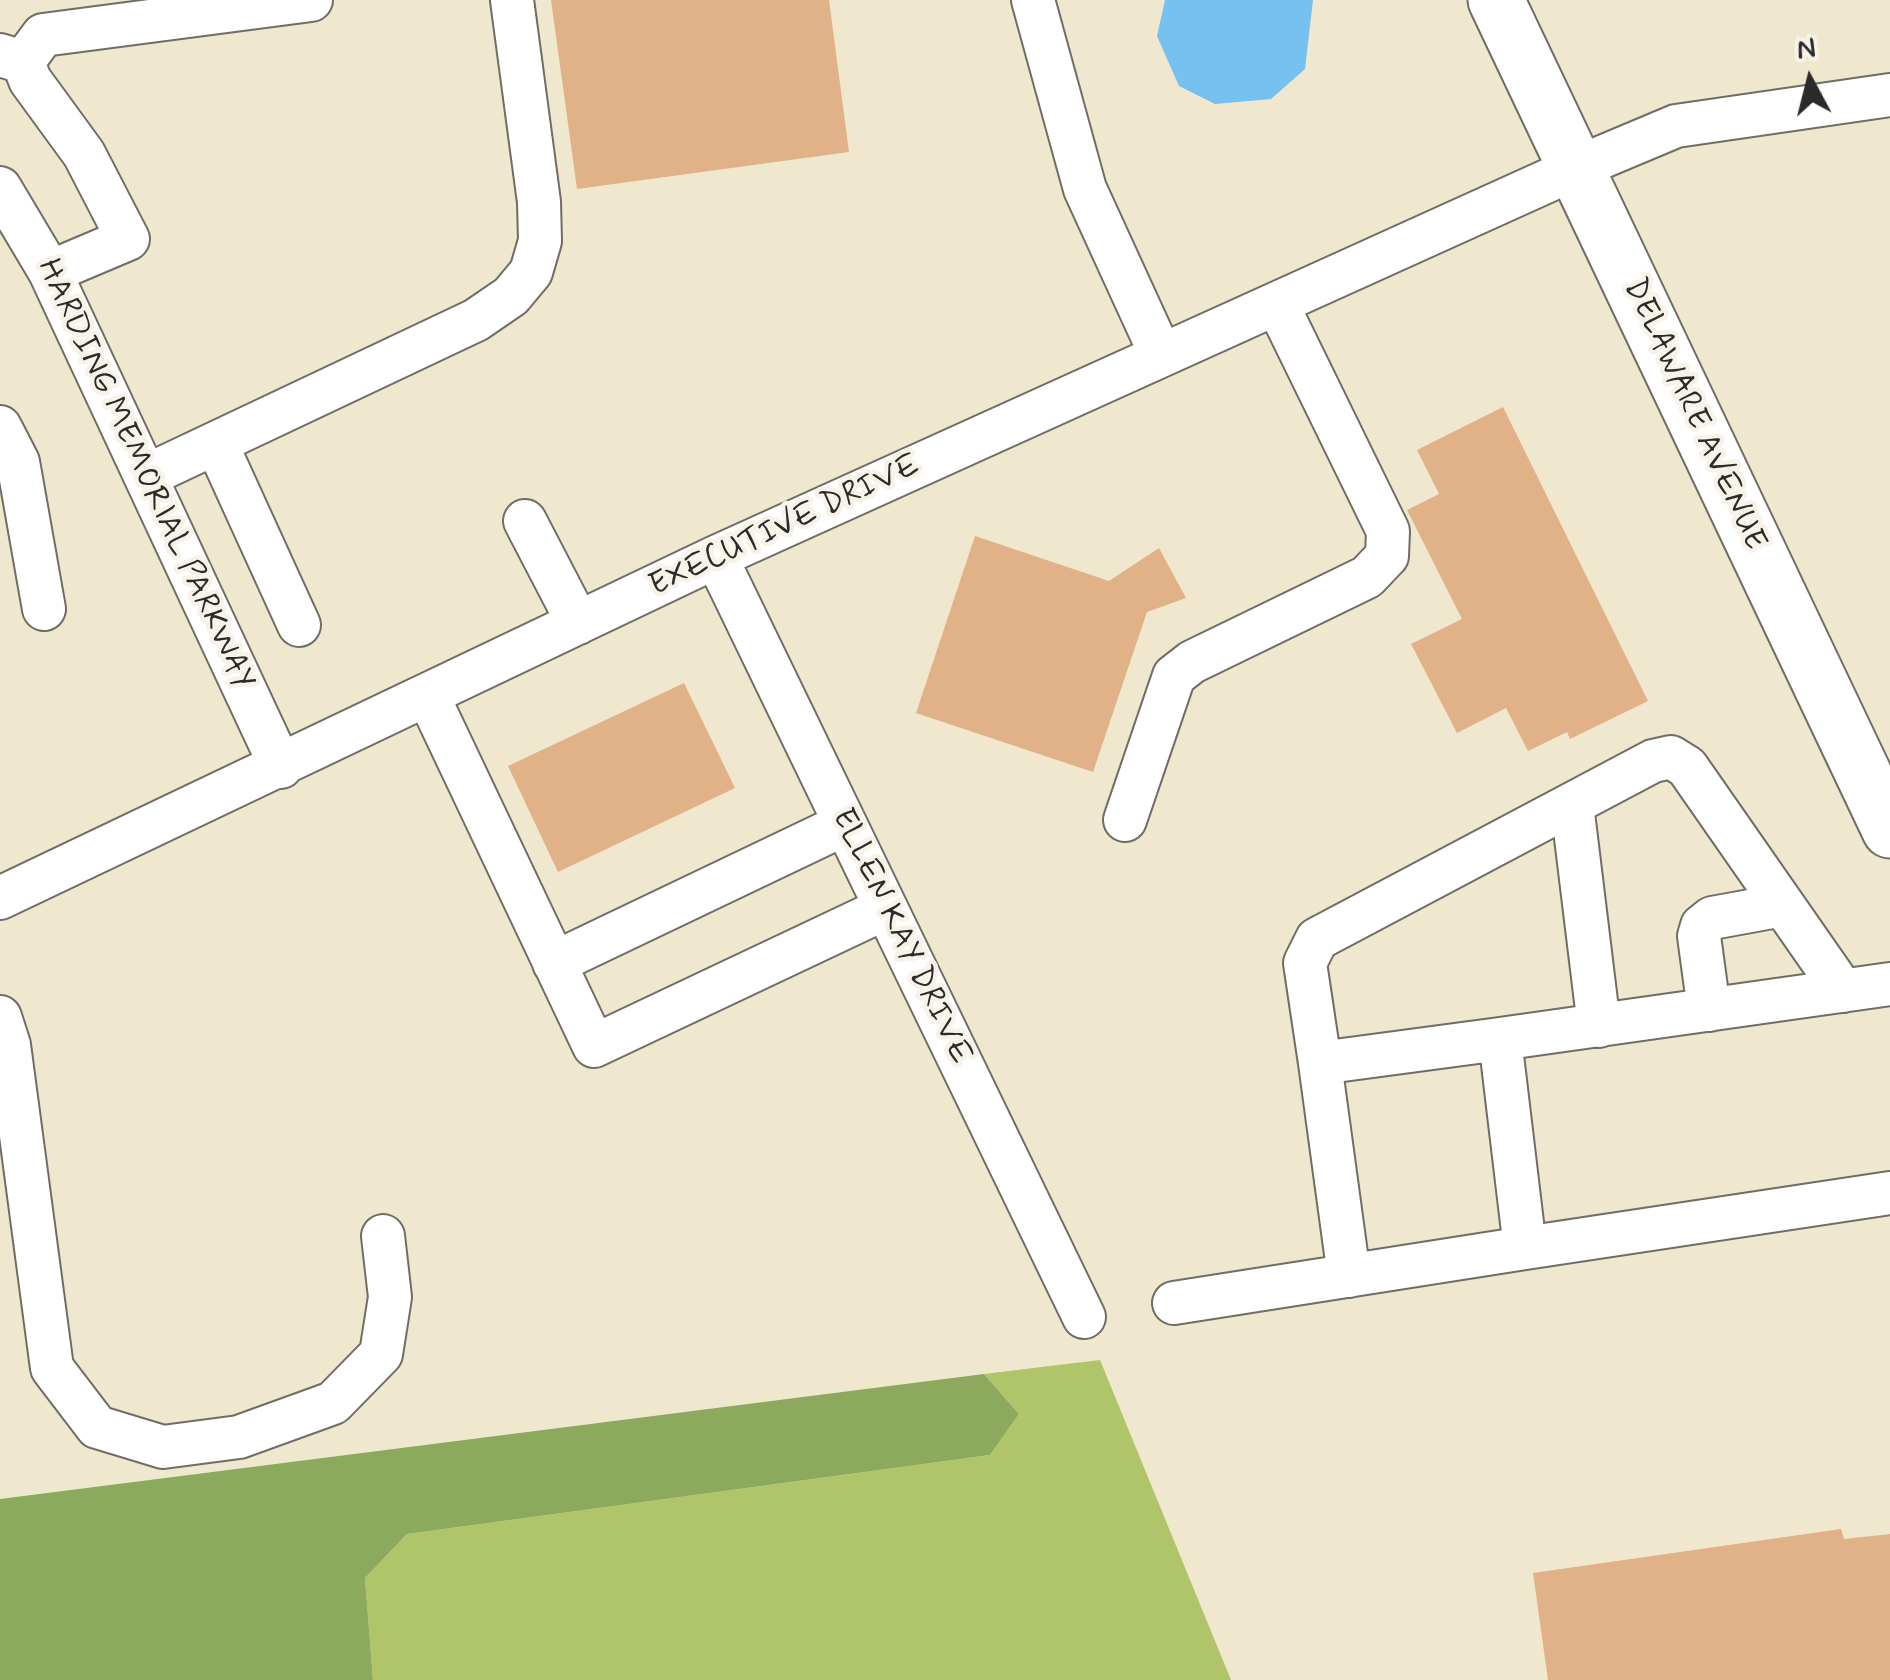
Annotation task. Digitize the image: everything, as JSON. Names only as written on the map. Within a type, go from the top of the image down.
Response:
[{"type":"main road","name":"DELAWARE AVENUE","points":[[1496,0],[1890,830]]},
{"type":"street","points":[[50,272],[128,239],[84,154],[12,58],[44,35],[311,0]]},
{"type":"street","points":[[146,476],[476,320],[512,296],[531,272],[540,241],[539,202],[512,0]]},
{"type":"street","points":[[1033,0],[1085,189],[1162,355]]},
{"type":"street","name":"EXECUTIVE DRIVE","points":[[1,896],[281,767],[716,556],[1576,168],[1676,126],[1890,95]]},
{"type":"street","name":"HARDING MEMORIAL PARKWAY","points":[[0,188],[50,272],[281,767]]},
{"type":"street","points":[[1125,820],[1174,676],[1192,662],[1368,577],[1387,556],[1388,531],[1277,304]]},
{"type":"street","points":[[0,427],[18,462],[44,608]]},
{"type":"street","points":[[216,443],[300,625]]},
{"type":"street","points":[[525,520],[578,623]]},
{"type":"street","name":"ELLEN KAY DRIVE","points":[[716,556],[1084,1318]]},
{"type":"street","points":[[428,696],[594,1046],[886,908]]},
{"type":"street","points":[[1349,1276],[1305,964],[1317,940],[1653,762],[1672,758],[1687,767],[1843,991]]},
{"type":"street","points":[[1572,805],[1599,1026]]},
{"type":"street","points":[[554,963],[845,824]]},
{"type":"street","points":[[1708,1010],[1699,936],[1702,926],[1712,918],[1783,905]]},
{"type":"street","points":[[1320,1063],[1890,984]]},
{"type":"street","points":[[0,1017],[10,1045],[52,1368],[97,1427],[163,1447],[240,1437],[334,1403],[381,1354],[390,1298],[383,1236]]},
{"type":"street","points":[[1500,1040],[1525,1248]]},
{"type":"street","points":[[1174,1303],[1890,1193]]},
{"type":"green space","points":[[1100,1360],[1231,1680],[373,1680],[365,1578],[407,1534],[990,1455],[1019,1414],[984,1374]]},
{"type":"green space","points":[[984,1374],[1019,1414],[990,1455],[407,1534],[365,1578],[373,1680],[0,1680],[0,1499]]},
{"type":"water","points":[[1165,0],[1313,0],[1305,69],[1271,99],[1215,104],[1179,86],[1157,36]]},
{"type":"building","points":[[551,0],[829,0],[849,152],[577,189]]},
{"type":"building","points":[[1503,407],[1648,701],[1570,739],[1567,732],[1528,751],[1506,708],[1457,733],[1411,644],[1462,619],[1407,510],[1439,494],[1417,450]]},
{"type":"building","points":[[975,536],[1109,581],[1159,548],[1186,598],[1147,612],[1093,772],[916,713]]},
{"type":"building","points":[[684,683],[735,788],[558,872],[508,766]]},
{"type":"building","points":[[1841,1529],[1844,1539],[1890,1534],[1890,1680],[1548,1680],[1533,1573]]}]
